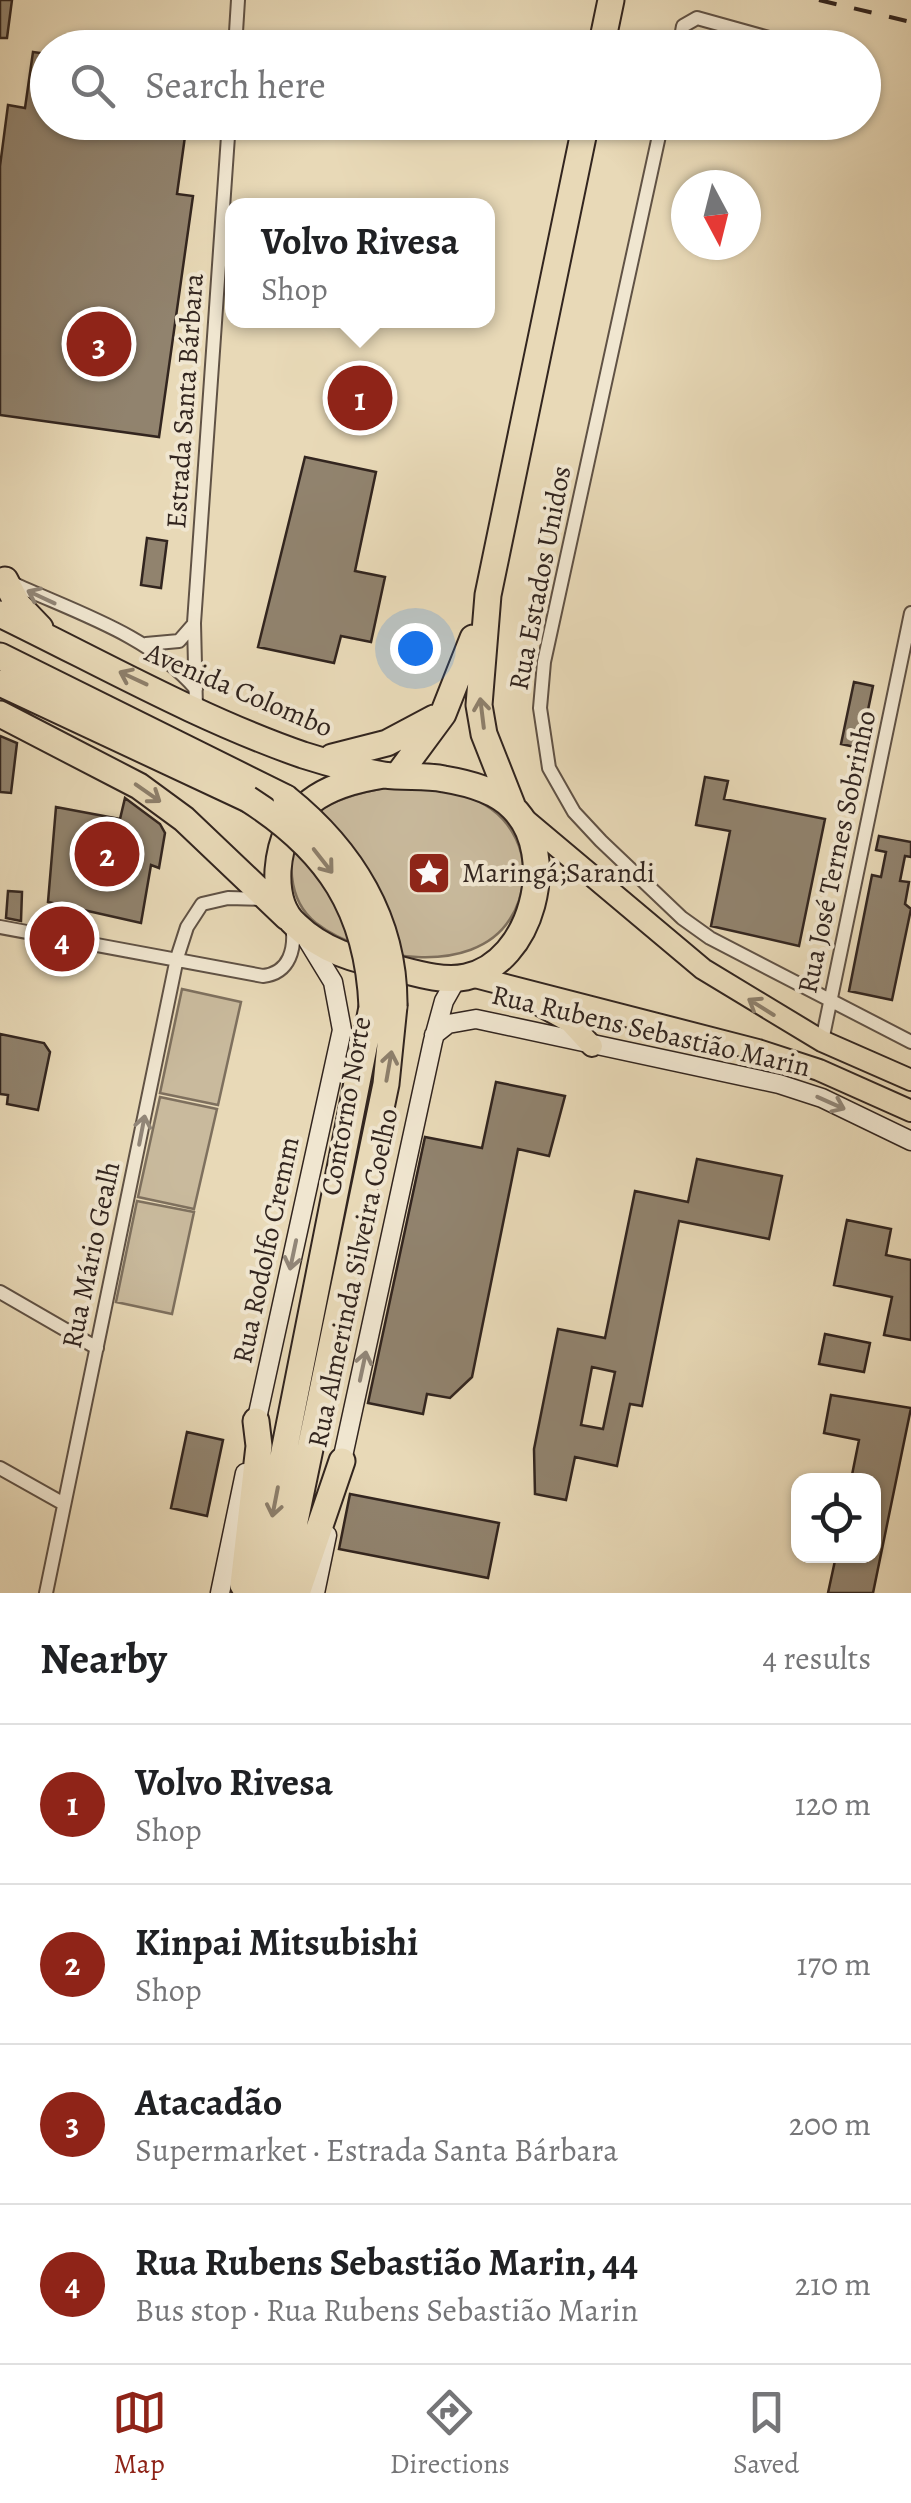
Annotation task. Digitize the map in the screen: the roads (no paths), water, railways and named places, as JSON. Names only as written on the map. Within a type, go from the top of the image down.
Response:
[{"type":"highway","points":[[605,30],[611,0]]},
{"type":"highway","points":[[0,714],[139,786],[184,819],[264,899],[326,948],[356,960],[464,977],[506,949],[532,910],[538,868],[484,734],[479,705],[488,596],[582,140]]},
{"type":"highway","points":[[2,580],[18,605],[50,639]]},
{"type":"highway","points":[[293,925],[280,901],[278,876],[283,837],[291,820],[316,795],[351,780],[391,775],[443,714],[488,596]]},
{"type":"highway","name":"Avenida Colombo","points":[[0,614],[50,639],[196,698],[318,759],[391,775],[465,783],[515,810]]},
{"type":"highway","name":"Contorno Norte","points":[[0,656],[286,798],[320,826],[366,890],[380,918],[392,973],[393,1048],[280,1593]]},
{"type":"highway","name":"Contorno Norte","points":[[0,683],[248,799],[316,852],[339,882],[356,921],[372,1007],[256,1593]]},
{"type":"highway","points":[[318,759],[387,744],[443,714]]},
{"type":"highway","points":[[242,1593],[260,1446],[256,1421]]},
{"type":"highway","points":[[298,1593],[342,1461]]},
{"type":"main road","name":"Avenida Colombo","points":[[515,810],[703,969],[822,1041],[911,1080]]},
{"type":"main road","points":[[464,977],[758,1050],[819,1070],[911,1111]]},
{"type":"main road","points":[[499,985],[559,1014],[592,1046]]},
{"type":"street","points":[[236,30],[238,0]]},
{"type":"street","points":[[682,30],[697,18],[740,30]]},
{"type":"street","name":"Estrada Santa Bárbara","points":[[196,698],[194,623],[228,140]]},
{"type":"street","name":"Rua Estados Unidos","points":[[658,140],[544,662],[540,708],[550,768],[574,812],[682,918],[734,952],[911,1042]]},
{"type":"street","points":[[2,580],[142,644],[168,660],[196,698]]},
{"type":"street","name":"Rua José Ternes Sobrinho","points":[[822,1041],[911,613]]},
{"type":"street","points":[[142,644],[173,644],[185,638],[194,623]]},
{"type":"street","name":"Rua Mário Gealh","points":[[46,1593],[176,958],[186,927],[202,904],[215,899],[264,899]]},
{"type":"street","points":[[0,928],[251,975],[277,975],[286,966],[293,925]]},
{"type":"street","name":"Rua Rodolfo Cremm","points":[[220,1593],[342,1030],[333,982],[293,925]]},
{"type":"street","name":"Rua Almerinda Silveira Coelho","points":[[315,1593],[434,1036],[464,977]]},
{"type":"street","name":"Rua Rubens Sebastião Marin","points":[[434,1036],[448,1024],[476,1019],[779,1084],[822,1098],[911,1140]]},
{"type":"street","points":[[0,1292],[97,1348]]},
{"type":"street","points":[[0,1468],[64,1504]]},
{"type":"railway","points":[[819,0],[911,22]]},
{"type":"place","name":"Atacadão","points":[[99,344]]},
{"type":"place","name":"Volvo Rivesa","points":[[360,398]]},
{"type":"place","name":"Kinpai Mitsubishi","points":[[107,854]]},
{"type":"place","name":"Maringá;Sarandi","points":[[429,873]]},
{"type":"place","name":"Rua Rubens Sebastião Marin, 44","points":[[62,939]]}]
